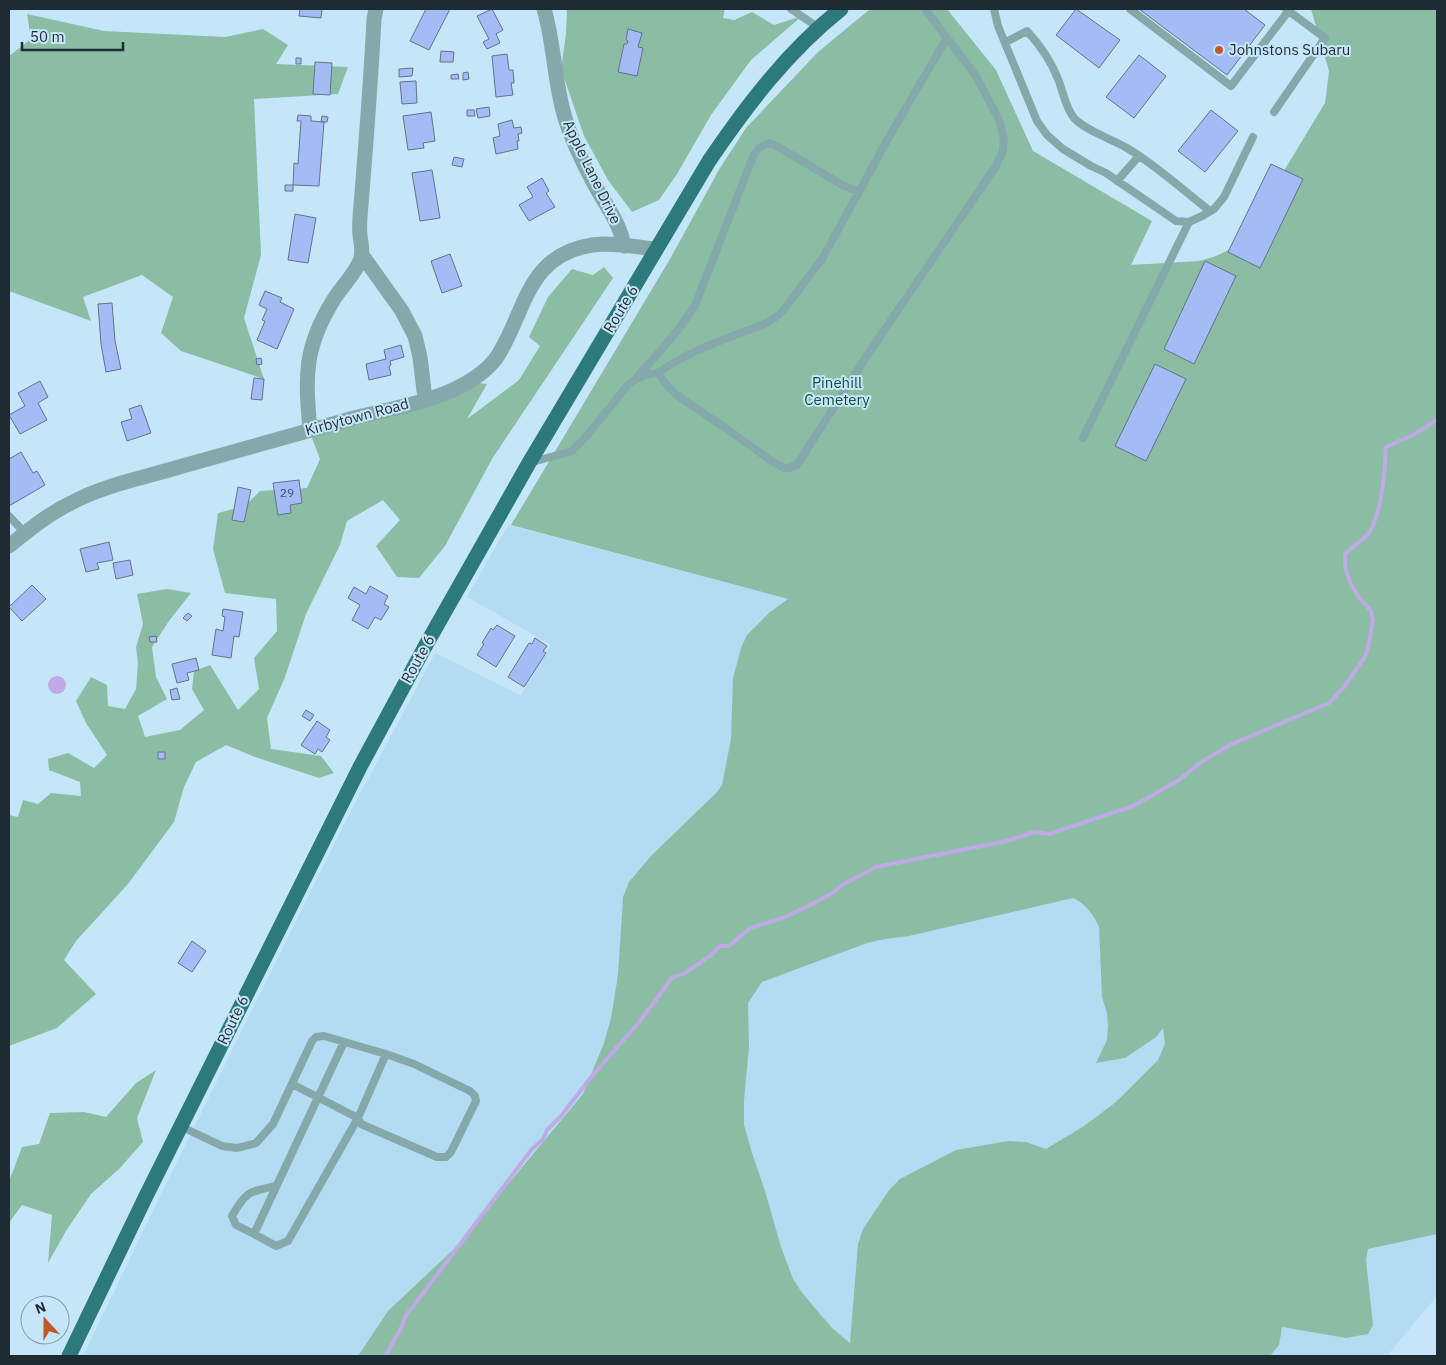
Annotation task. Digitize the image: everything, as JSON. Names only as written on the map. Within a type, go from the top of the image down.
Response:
[{"type":"main road","name":"Route 6","points":[[69,1356],[180,1126],[361,765],[426,643],[656,249],[736,120],[766,83],[805,41],[841,9]]},
{"type":"street","points":[[310,430],[307,393],[308,361],[316,330],[327,310],[361,260],[363,250],[360,236],[361,208],[376,9]]},
{"type":"street","name":"Apple Lane Drive","points":[[544,9],[551,40],[558,91],[567,123],[596,186],[622,234],[624,246]]},
{"type":"street","name":"Kirbytown Road","points":[[9,546],[53,512],[96,492],[455,389],[473,380],[486,370],[496,358],[530,287],[550,263],[563,254],[578,248],[600,244],[656,249]]},
{"type":"street","points":[[362,255],[402,311],[415,336],[420,357],[424,399]]},
{"type":"lane","points":[[791,9],[819,28]]},
{"type":"lane","points":[[636,379],[651,373],[658,374],[669,388],[681,398],[770,460],[784,468],[797,465],[864,360],[996,166],[1003,151],[1004,133],[983,87],[925,9]]},
{"type":"lane","points":[[994,9],[998,26],[1038,121],[1047,135],[1064,149],[1117,181],[1176,221],[1189,222],[1210,211],[1224,197],[1253,138]]},
{"type":"lane","points":[[1130,9],[1231,86],[1288,9],[1325,38],[1274,112]]},
{"type":"lane","points":[[1006,42],[1027,30],[1048,58],[1070,113],[1075,120],[1139,156],[1210,211]]},
{"type":"lane","points":[[658,374],[679,358],[764,325],[776,318],[822,259],[947,38]]},
{"type":"lane","points":[[529,464],[572,451],[628,385],[636,379],[671,339],[696,303],[756,150],[769,143],[775,145],[846,188],[859,191]]},
{"type":"lane","points":[[1117,181],[1139,156]]},
{"type":"lane","points":[[1083,438],[1189,222]]},
{"type":"lane","points":[[9,516],[25,533]]},
{"type":"lane","points":[[180,1126],[222,1146],[237,1148],[256,1143],[274,1124],[292,1084],[312,1041],[316,1037],[324,1036],[414,1064],[470,1091],[475,1096],[476,1101],[451,1152],[446,1157],[437,1157],[361,1124],[358,1118],[292,1084]]},
{"type":"lane","points":[[254,1234],[344,1042]]},
{"type":"lane","points":[[276,1186],[254,1191],[242,1199],[232,1216],[236,1225],[276,1246],[288,1242],[358,1118],[386,1054]]},
{"type":"shaded area","points":[[1437,248],[1437,1296],[1387,1356],[83,1356],[342,828],[435,653],[521,695],[551,645],[467,597],[508,525],[785,598],[941,670]]},
{"type":"shaded area","points":[[57,676],[63,679],[66,685],[63,691],[57,694],[51,691],[48,685],[51,679]]},
{"type":"green space","points":[[567,9],[725,9],[723,18],[734,20],[752,12],[774,25],[802,16],[751,60],[711,115],[677,174],[659,200],[632,212],[608,180],[584,136],[561,69]]},
{"type":"green space","name":"Pinehill Cemetery","points":[[870,9],[947,9],[996,70],[1033,151],[1152,221],[1131,265],[1199,261],[1216,256],[1239,245],[1325,103],[1329,71],[1311,9],[1437,9],[1437,1234],[1368,1249],[1366,1260],[1373,1325],[1368,1334],[1346,1338],[1282,1327],[1279,1345],[1270,1356],[358,1356],[388,1311],[456,1247],[583,1094],[604,1043],[611,1018],[618,975],[623,897],[629,882],[651,856],[722,785],[731,739],[733,678],[741,648],[747,635],[770,612],[788,599],[511,525],[670,259],[720,168],[746,128],[818,52]],"holes":[[[1073,898],[1089,910],[1099,927],[1102,997],[1107,1013],[1108,1026],[1107,1040],[1096,1063],[1125,1058],[1156,1037],[1163,1028],[1165,1044],[1158,1060],[1116,1102],[1084,1126],[1046,1149],[1026,1142],[1008,1141],[956,1150],[900,1179],[889,1190],[863,1229],[858,1244],[850,1343],[832,1328],[803,1294],[793,1279],[781,1247],[752,1153],[744,1125],[744,1100],[749,1047],[748,1003],[762,982],[867,943],[909,936]]]},
{"type":"green space","points":[[27,14],[104,31],[225,37],[263,29],[288,45],[276,64],[348,67],[338,94],[254,99],[261,255],[244,318],[264,379],[181,351],[161,333],[173,297],[142,275],[83,297],[91,321],[9,291],[9,56],[31,39]]},
{"type":"green space","points":[[604,267],[613,278],[492,459],[445,546],[419,578],[397,577],[376,546],[400,520],[383,500],[347,521],[340,545],[306,614],[285,677],[267,718],[271,749],[321,756],[334,773],[319,778],[255,757],[226,745],[196,762],[184,787],[174,822],[128,884],[76,941],[64,960],[96,994],[57,1028],[9,1046],[9,815],[18,817],[23,800],[38,804],[51,793],[81,796],[80,782],[49,770],[48,759],[68,753],[94,768],[107,755],[86,723],[76,701],[91,677],[107,685],[108,706],[125,709],[136,689],[138,663],[136,647],[143,624],[137,594],[167,589],[191,593],[152,647],[156,677],[167,699],[138,716],[145,737],[180,730],[204,710],[192,689],[194,671],[210,665],[238,710],[259,689],[254,658],[277,631],[276,599],[225,593],[213,549],[218,513],[245,506],[260,491],[307,488],[320,459],[310,433],[459,381],[487,384],[467,419],[519,380],[540,346],[529,337],[548,297],[572,269],[593,275]]},
{"type":"green space","points":[[156,1070],[137,1118],[143,1142],[120,1168],[91,1194],[66,1231],[48,1263],[52,1215],[22,1205],[9,1223],[9,1181],[22,1147],[39,1144],[50,1113],[84,1112],[106,1117],[136,1083]]},
{"type":"building","points":[[300,9],[322,9],[321,18],[299,16]]},
{"type":"building","points":[[426,9],[450,9],[429,50],[410,41]]},
{"type":"building","points":[[492,9],[503,30],[496,34],[500,43],[487,49],[483,42],[489,39],[477,16]]},
{"type":"building","points":[[1076,9],[1120,40],[1099,68],[1056,35]]},
{"type":"building","name":"Johnstons Subaru","points":[[1139,9],[1244,9],[1265,25],[1227,75]]},
{"type":"building","points":[[628,29],[642,33],[638,47],[643,48],[637,76],[618,72],[624,44],[627,44],[628,41],[626,40]]},
{"type":"building","points":[[441,51],[454,52],[453,62],[440,62]]},
{"type":"building","points":[[507,54],[509,70],[513,70],[514,83],[511,83],[513,95],[496,97],[492,56]]},
{"type":"building","points":[[1139,55],[1166,76],[1134,118],[1106,97]]},
{"type":"building","points":[[296,58],[301,58],[301,64],[296,64]]},
{"type":"building","points":[[315,62],[332,63],[330,95],[313,94]]},
{"type":"building","points":[[413,68],[412,76],[399,77],[399,69]]},
{"type":"building","points":[[468,72],[469,79],[463,80],[463,73]]},
{"type":"building","points":[[458,74],[459,79],[451,79],[451,75]]},
{"type":"building","points":[[416,81],[417,103],[402,104],[400,82]]},
{"type":"building","points":[[489,107],[490,116],[478,118],[476,109]]},
{"type":"building","points":[[467,110],[474,110],[475,116],[467,116]]},
{"type":"building","points":[[1211,110],[1238,131],[1205,172],[1178,151]]},
{"type":"building","points":[[431,112],[435,141],[423,143],[424,148],[408,150],[403,116]]},
{"type":"building","points":[[298,115],[311,116],[311,121],[324,122],[319,186],[293,185],[294,163],[298,164],[301,121],[297,121]]},
{"type":"building","points":[[322,116],[328,117],[327,122],[321,122]]},
{"type":"building","points":[[512,120],[514,128],[521,127],[522,133],[518,134],[519,141],[517,141],[518,149],[496,154],[493,138],[500,136],[498,124]]},
{"type":"building","points":[[454,157],[464,159],[462,167],[452,165]]},
{"type":"building","points":[[1271,164],[1303,179],[1260,268],[1228,252]]},
{"type":"building","points":[[432,170],[440,218],[420,221],[412,173]]},
{"type":"building","points":[[542,178],[549,191],[546,193],[555,207],[529,221],[519,205],[533,197],[527,187]]},
{"type":"building","points":[[285,185],[293,185],[293,191],[285,191]]},
{"type":"building","points":[[295,214],[316,218],[308,263],[288,260]]},
{"type":"building","points":[[450,254],[462,286],[442,293],[431,261]]},
{"type":"building","points":[[1205,261],[1236,276],[1194,364],[1164,349]]},
{"type":"building","points":[[265,291],[282,298],[280,302],[294,309],[277,349],[257,340],[265,321],[262,320],[267,309],[259,305]]},
{"type":"building","points":[[112,303],[115,341],[121,369],[106,372],[101,344],[98,304]]},
{"type":"building","points":[[401,345],[404,357],[390,361],[391,375],[369,380],[366,364],[386,359],[384,350]]},
{"type":"building","points":[[261,358],[262,364],[257,365],[256,359]]},
{"type":"building","points":[[1155,364],[1186,379],[1146,461],[1115,446]]},
{"type":"building","points":[[254,378],[264,379],[262,400],[251,399]]},
{"type":"building","points":[[40,381],[48,397],[38,403],[47,420],[20,434],[9,415],[25,406],[18,393]]},
{"type":"building","points":[[141,405],[151,433],[127,441],[121,422],[132,419],[129,409]]},
{"type":"building","points":[[21,452],[33,473],[37,471],[45,485],[9,506],[9,459]]},
{"type":"building","points":[[299,480],[302,503],[290,505],[291,513],[278,515],[273,483]]},
{"type":"building","points":[[238,487],[251,490],[244,522],[232,520]]},
{"type":"building","points":[[109,542],[113,560],[97,563],[99,569],[86,572],[80,549]]},
{"type":"building","points":[[130,560],[133,575],[116,579],[113,563]]},
{"type":"building","points":[[32,585],[46,599],[22,621],[9,607]]},
{"type":"building","points":[[370,586],[388,596],[384,604],[389,607],[381,620],[375,617],[368,629],[352,620],[360,605],[348,598],[354,587],[366,594]]},
{"type":"building","points":[[223,609],[243,612],[239,637],[234,636],[231,658],[212,655],[216,629],[223,631],[225,617],[222,616]]},
{"type":"building","points":[[188,613],[192,616],[187,621],[183,618]]},
{"type":"building","points":[[497,625],[515,636],[496,667],[477,655],[491,628],[493,630]]},
{"type":"building","points":[[156,636],[157,642],[150,642],[149,637]]},
{"type":"building","points":[[535,638],[547,646],[543,651],[546,653],[524,687],[508,677],[529,643],[532,644]]},
{"type":"building","points":[[196,658],[199,670],[187,673],[189,680],[177,683],[172,664]]},
{"type":"building","points":[[177,688],[180,699],[172,700],[170,690]]},
{"type":"building","points":[[306,710],[314,715],[310,721],[302,716]]},
{"type":"building","points":[[317,721],[330,730],[326,737],[330,740],[322,752],[318,749],[315,754],[301,745]]},
{"type":"building","points":[[158,752],[165,752],[165,759],[158,759]]},
{"type":"building","points":[[192,941],[206,951],[192,972],[178,963]]},
{"type":"waterway","points":[[386,1356],[405,1317],[532,1149],[543,1139],[547,1130],[561,1116],[592,1076],[640,1021],[672,978],[685,973],[710,956],[720,946],[729,946],[750,928],[783,918],[814,903],[876,867],[1007,841],[1034,832],[1049,834],[1133,806],[1179,780],[1203,761],[1232,744],[1329,703],[1343,688],[1365,657],[1373,619],[1371,611],[1350,583],[1345,566],[1345,554],[1369,533],[1377,514],[1382,491],[1386,447],[1413,435],[1437,420]]},
{"type":"place","name":"Johnstons Subaru","points":[[1219,50]]}]
